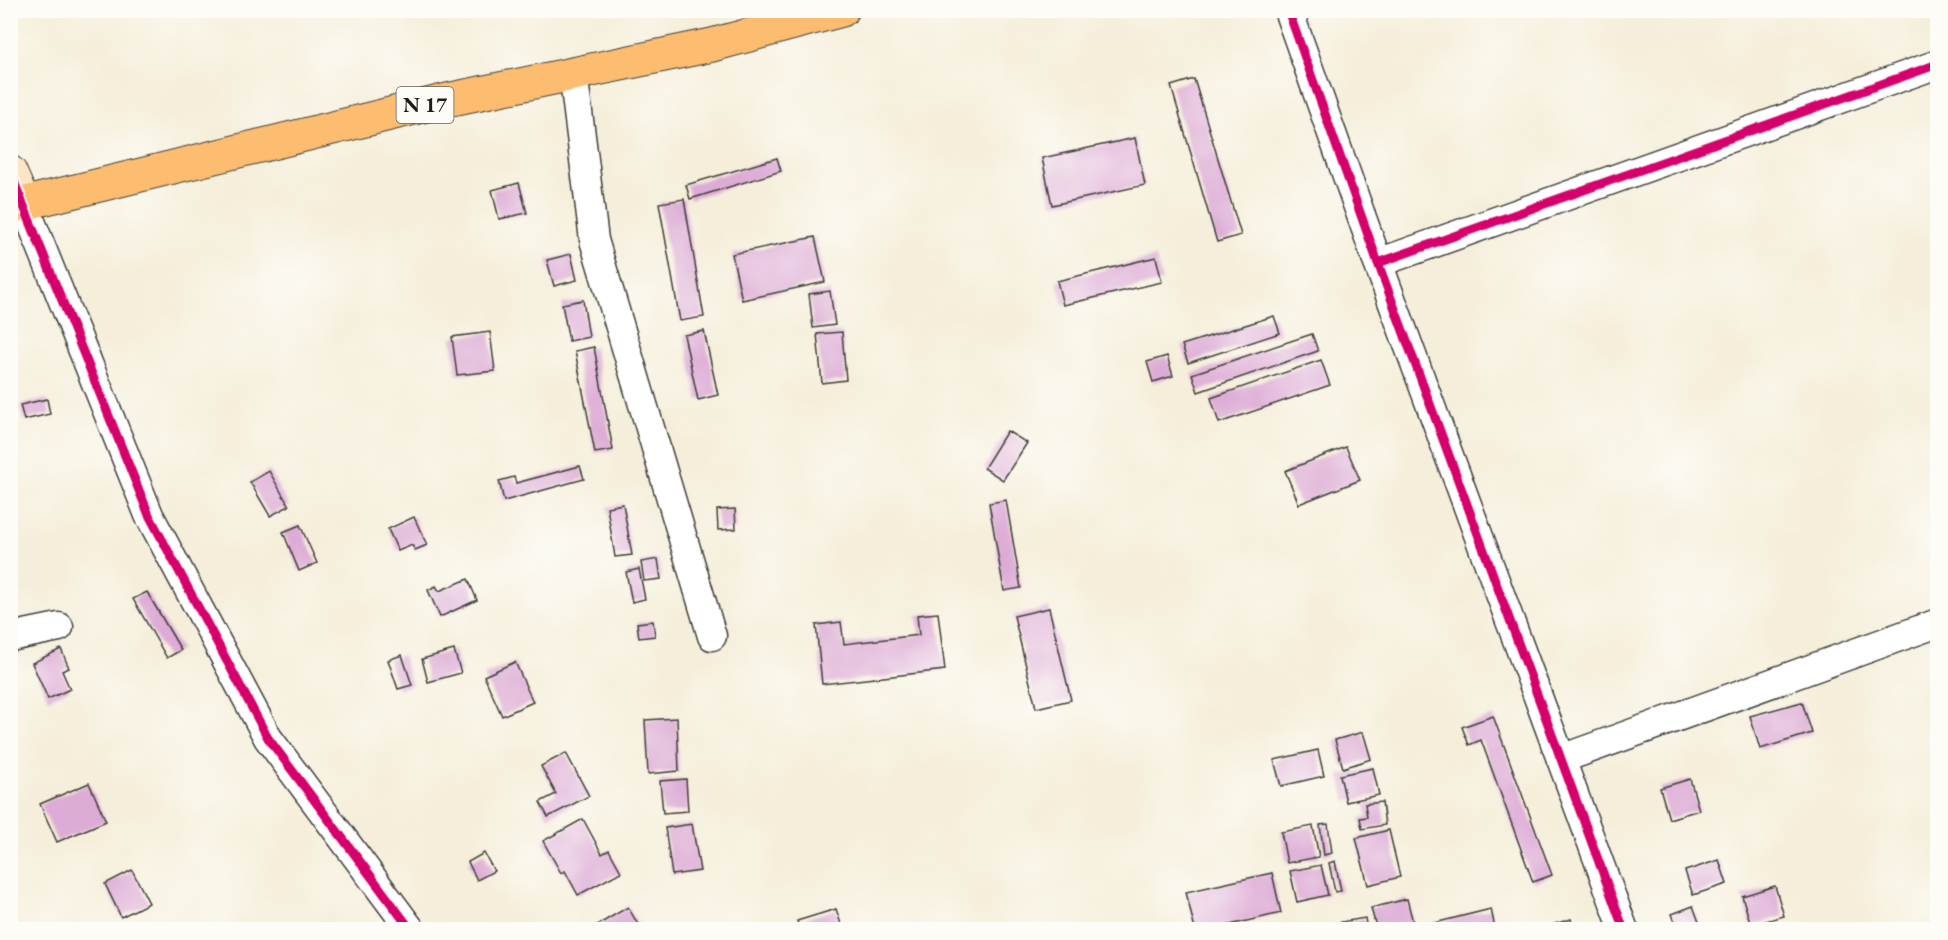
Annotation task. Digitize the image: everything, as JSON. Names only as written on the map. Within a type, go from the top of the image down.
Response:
[{"type":"main road","name":"N 17","points":[[17,206],[447,100],[573,72],[712,45],[842,10]]},
{"type":"street","points":[[1288,10],[1378,263],[1624,930]]},
{"type":"street","points":[[1378,263],[1938,64]]},
{"type":"street","points":[[573,72],[594,240],[712,636]]},
{"type":"street","points":[[10,172],[17,206],[149,514],[268,738],[411,930]]},
{"type":"street","points":[[1561,759],[1938,623]]},
{"type":"street","points":[[10,637],[59,627]]},
{"type":"building","points":[[1194,79],[1241,235],[1217,242],[1171,86]]},
{"type":"building","points":[[1135,138],[1145,185],[1052,205],[1042,158]]},
{"type":"building","points":[[777,158],[781,171],[690,199],[686,185]]},
{"type":"building","points":[[519,183],[527,213],[499,219],[492,190]]},
{"type":"building","points":[[684,199],[704,317],[680,321],[659,203]]},
{"type":"building","points":[[815,237],[825,282],[742,300],[732,254]]},
{"type":"building","points":[[571,254],[577,280],[554,286],[547,260]]},
{"type":"building","points":[[1156,257],[1162,282],[1063,305],[1057,281]]},
{"type":"building","points":[[830,291],[835,325],[813,328],[809,294]]},
{"type":"building","points":[[583,300],[589,337],[569,341],[562,304]]},
{"type":"building","points":[[1274,316],[1280,333],[1188,363],[1182,345]]},
{"type":"building","points":[[704,331],[718,395],[698,400],[684,335]]},
{"type":"building","points":[[490,332],[495,371],[457,375],[452,337]]},
{"type":"building","points":[[842,332],[846,380],[822,383],[817,334]]},
{"type":"building","points":[[1312,334],[1318,351],[1198,392],[1192,374]]},
{"type":"building","points":[[594,347],[613,450],[595,453],[575,351]]},
{"type":"building","points":[[1167,356],[1173,376],[1153,382],[1147,362]]},
{"type":"building","points":[[1321,360],[1330,385],[1219,423],[1211,398]]},
{"type":"building","points":[[47,399],[50,414],[24,420],[20,405]]},
{"type":"building","points":[[1007,431],[1027,443],[1003,480],[984,468]]},
{"type":"building","points":[[1346,447],[1360,480],[1299,504],[1285,471]]},
{"type":"building","points":[[580,466],[584,479],[504,501],[499,481],[514,477],[516,483]]},
{"type":"building","points":[[269,471],[289,506],[270,516],[250,482]]},
{"type":"building","points":[[1006,500],[1021,588],[1004,591],[989,503]]},
{"type":"building","points":[[623,504],[632,555],[615,557],[607,507]]},
{"type":"building","points":[[735,509],[736,529],[718,530],[717,510]]},
{"type":"building","points":[[414,517],[427,545],[415,550],[412,545],[398,551],[388,529]]},
{"type":"building","points":[[300,525],[317,563],[299,571],[283,532]]},
{"type":"building","points":[[658,559],[661,579],[644,581],[641,562]]},
{"type":"building","points":[[639,569],[645,599],[632,602],[626,572]]},
{"type":"building","points":[[468,579],[477,600],[440,617],[428,590],[436,586],[439,591]]},
{"type":"building","points":[[147,592],[181,650],[167,658],[133,599]]},
{"type":"building","points":[[1049,608],[1071,700],[1036,708],[1014,616]]},
{"type":"building","points":[[938,613],[945,670],[822,684],[816,625],[841,622],[844,644],[919,635],[917,615]]},
{"type":"building","points":[[653,621],[655,636],[639,638],[637,623]]},
{"type":"building","points":[[61,649],[69,668],[62,671],[70,689],[48,699],[32,663]]},
{"type":"building","points":[[454,650],[461,673],[428,682],[422,659]]},
{"type":"building","points":[[402,655],[412,685],[398,689],[388,660]]},
{"type":"building","points":[[515,662],[533,702],[502,716],[484,676]]},
{"type":"building","points":[[1802,702],[1812,733],[1760,749],[1750,716]]},
{"type":"building","points":[[1493,716],[1552,875],[1533,882],[1481,740],[1469,745],[1462,727]]},
{"type":"building","points":[[677,718],[679,771],[648,774],[645,720]]},
{"type":"building","points":[[1363,732],[1371,759],[1343,768],[1335,740]]},
{"type":"building","points":[[1318,750],[1324,776],[1281,786],[1274,760]]},
{"type":"building","points":[[566,753],[589,796],[548,817],[540,802],[556,794],[541,766]]},
{"type":"building","points":[[1373,768],[1379,795],[1346,802],[1340,775]]},
{"type":"building","points":[[686,779],[688,811],[663,813],[660,781]]},
{"type":"building","points":[[1690,779],[1699,810],[1669,819],[1660,788]]},
{"type":"building","points":[[89,783],[106,821],[57,842],[40,804]]},
{"type":"building","points":[[1382,802],[1385,825],[1362,829],[1360,818],[1367,817],[1365,804]]},
{"type":"building","points":[[583,819],[602,854],[609,850],[621,872],[578,895],[565,871],[561,873],[543,841]]},
{"type":"building","points":[[692,824],[700,871],[672,875],[665,828]]},
{"type":"building","points":[[1328,824],[1332,853],[1324,855],[1320,825]]},
{"type":"building","points":[[1313,826],[1319,857],[1287,863],[1281,832]]},
{"type":"building","points":[[1389,830],[1400,877],[1368,885],[1356,838]]},
{"type":"building","points":[[484,853],[494,871],[477,880],[468,862]]},
{"type":"building","points":[[1719,860],[1727,884],[1693,895],[1685,871]]},
{"type":"building","points":[[1335,861],[1341,891],[1335,892],[1329,863]]},
{"type":"building","points":[[1321,865],[1328,895],[1297,902],[1290,871]]},
{"type":"building","points":[[132,870],[149,903],[121,917],[105,884]]},
{"type":"building","points":[[1272,873],[1281,913],[1208,930],[1195,930],[1186,892]]},
{"type":"building","points":[[1775,886],[1784,916],[1751,925],[1742,896]]},
{"type":"building","points":[[1407,899],[1415,930],[1377,930],[1371,908]]},
{"type":"building","points":[[1693,906],[1702,930],[1678,930],[1672,914]]},
{"type":"building","points":[[628,907],[641,930],[589,930]]},
{"type":"building","points":[[836,909],[843,930],[800,930],[797,921]]},
{"type":"building","points":[[1491,909],[1495,928],[1423,930],[1422,926]]},
{"type":"building","points":[[1365,918],[1367,930],[1343,930],[1341,922]]},
{"type":"building","points":[[1571,919],[1574,930],[1546,930],[1545,927]]},
{"type":"cycle path","points":[[1288,10],[1378,263],[1624,930]]},
{"type":"cycle path","points":[[1378,263],[1938,64]]},
{"type":"cycle path","points":[[10,172],[149,515],[268,738],[411,930]]}]
